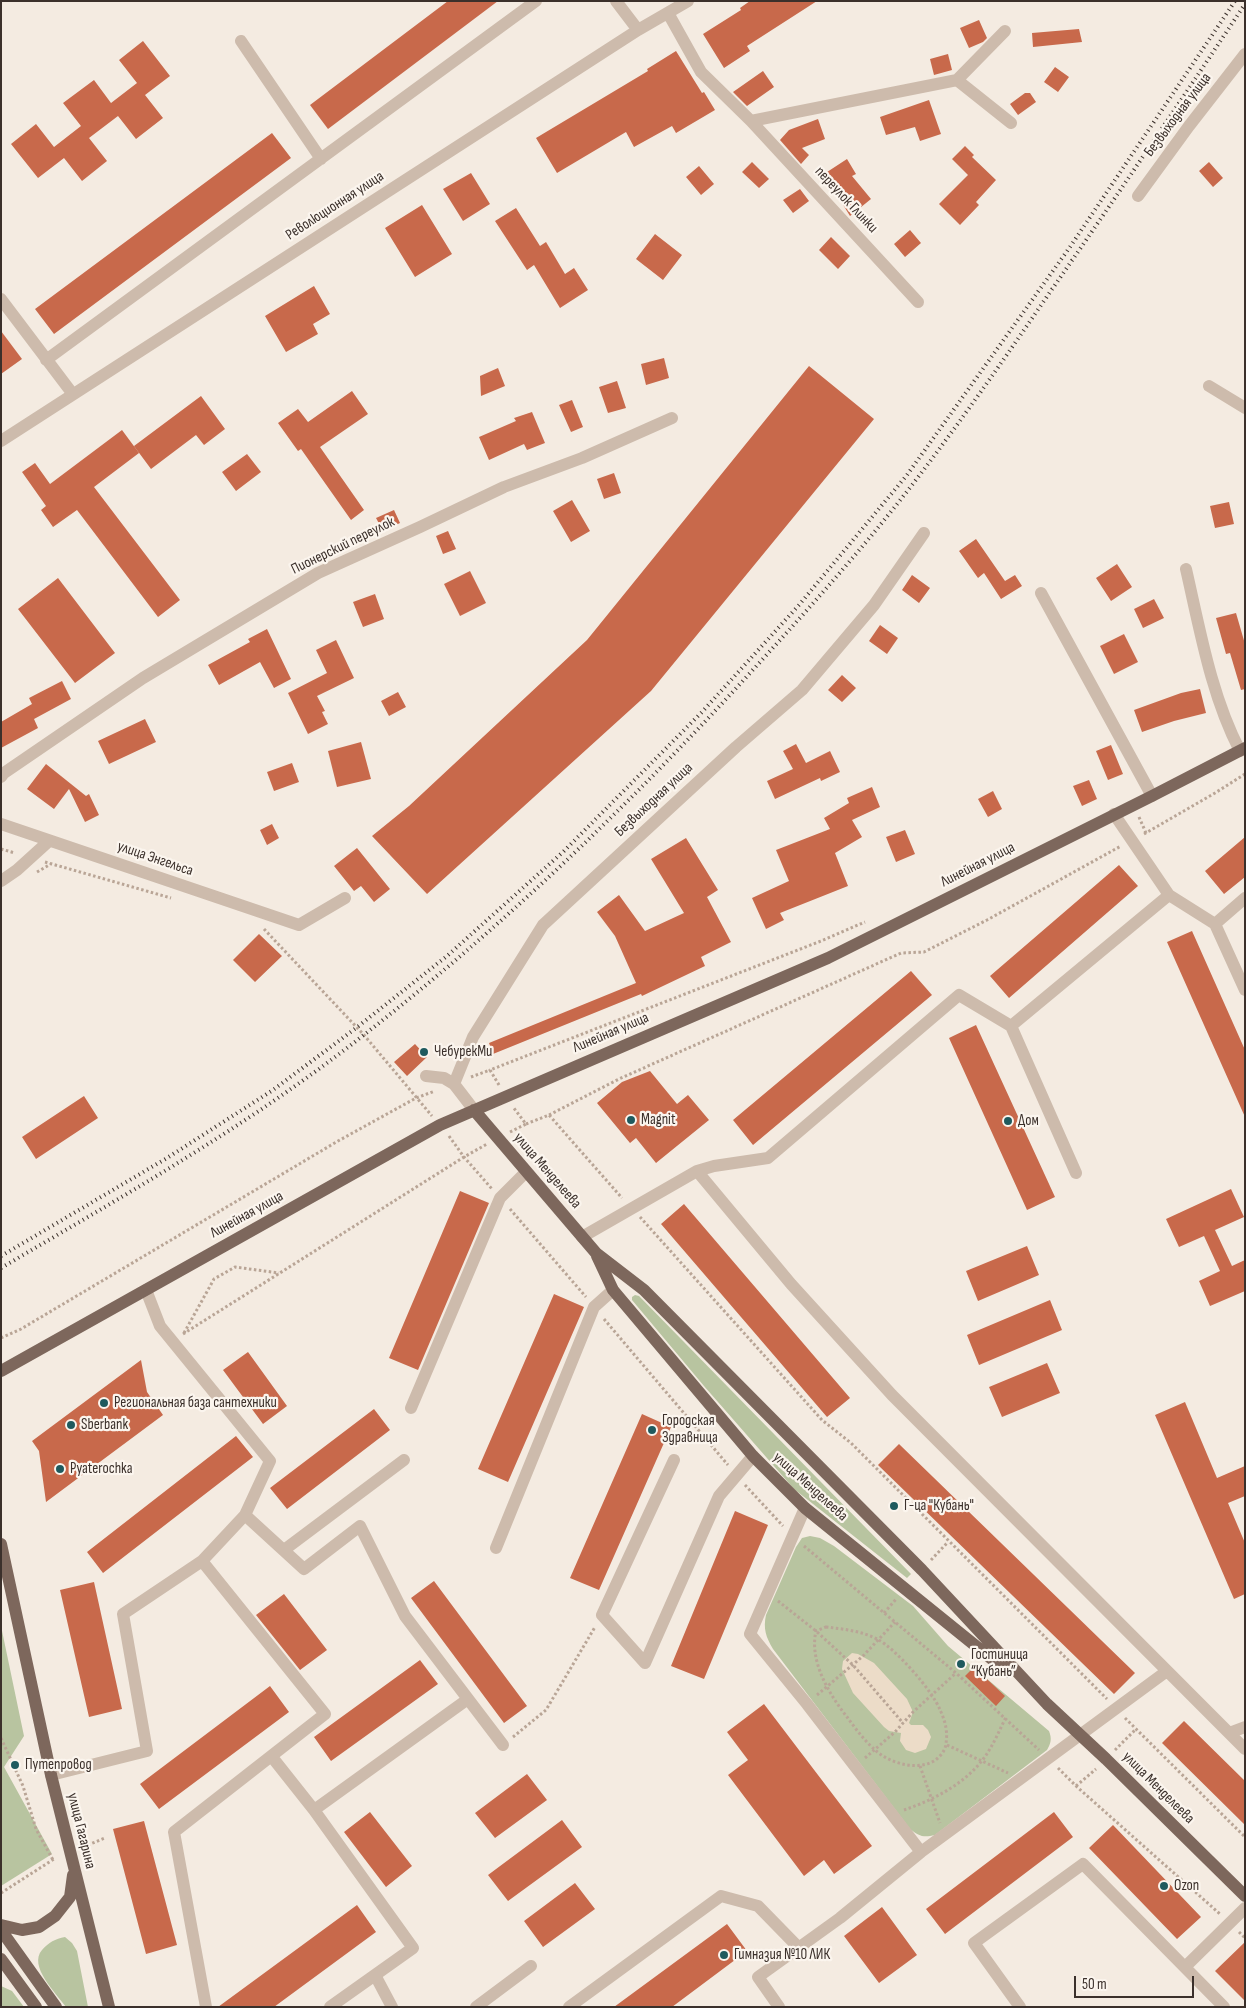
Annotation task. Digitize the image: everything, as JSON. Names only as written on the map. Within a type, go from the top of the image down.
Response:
[{"type":"main road","name":"Линейная улица","points":[[1,1371],[440,1125],[828,958],[1242,749]]},
{"type":"main road","name":"улица Менделеева","points":[[474,1110],[596,1253],[644,1290],[922,1570],[1047,1704],[1245,1896]]},
{"type":"main road","name":"улица Менделеева","points":[[596,1253],[613,1290],[753,1456],[805,1508],[1047,1704]]},
{"type":"main road","name":"улица Гагарина","points":[[1,1544],[51,1774],[109,2007]]},
{"type":"main road","points":[[1,1926],[22,1930],[39,1926],[55,1916],[70,1897],[74,1867]]},
{"type":"main road","points":[[1,1930],[56,2007]]},
{"type":"main road","points":[[1,1959],[36,2007]]},
{"type":"street","points":[[46,360],[536,1]]},
{"type":"street","points":[[616,1],[638,30]]},
{"type":"street","name":"Революционная улица","points":[[1,441],[72,393],[638,30],[688,1]]},
{"type":"street","name":"переулок Глинки","points":[[668,13],[701,72],[751,121],[918,302]]},
{"type":"street","points":[[751,121],[957,80],[1005,31]]},
{"type":"street","points":[[241,41],[321,159]]},
{"type":"street","name":"Безвыходная улица","points":[[1138,196],[1245,54]]},
{"type":"street","points":[[957,80],[1011,123]]},
{"type":"street","points":[[1,299],[72,393]]},
{"type":"street","points":[[1209,386],[1245,408]]},
{"type":"street","name":"Пионерский переулок","points":[[1,777],[4,773],[143,678],[318,573],[504,487],[582,458],[672,418]]},
{"type":"street","name":"Безвыходная улица","points":[[454,1084],[473,1037],[543,925],[736,747],[802,690],[874,605],[924,533]]},
{"type":"street","points":[[1186,569],[1206,660],[1232,737],[1242,749]]},
{"type":"street","points":[[1041,592],[1152,796]]},
{"type":"street","points":[[1114,814],[1169,895],[1215,924],[1245,990]]},
{"type":"street","name":"улица Энгельса","points":[[1,824],[299,925],[344,898]]},
{"type":"street","points":[[1,881],[18,870],[49,841]]},
{"type":"street","points":[[1011,1026],[1169,895]]},
{"type":"street","points":[[1215,924],[1245,898]]},
{"type":"street","points":[[582,1237],[631,1207],[697,1171],[714,1166],[768,1158],[959,995],[1011,1026],[1076,1173]]},
{"type":"street","points":[[426,1076],[444,1078],[454,1084],[474,1110]]},
{"type":"street","points":[[697,1171],[791,1284],[892,1395],[1245,1749]]},
{"type":"street","points":[[411,1408],[500,1198],[526,1172]]},
{"type":"street","points":[[51,1774],[147,1751],[123,1614],[202,1561],[246,1515],[270,1462],[160,1326],[146,1290]]},
{"type":"street","points":[[496,1548],[594,1306],[613,1290]]},
{"type":"street","points":[[674,1460],[602,1615],[645,1663],[719,1496],[738,1476],[753,1456]]},
{"type":"street","points":[[284,1550],[404,1460]]},
{"type":"street","points":[[805,1508],[750,1634],[807,1704],[921,1852]]},
{"type":"street","points":[[246,1515],[304,1569],[360,1526],[405,1616],[503,1745]]},
{"type":"street","points":[[202,1561],[325,1714],[174,1832],[206,2007]]},
{"type":"street","points":[[779,2007],[758,1977],[840,1918],[921,1852],[1167,1671]]},
{"type":"street","points":[[314,1810],[468,1699]]},
{"type":"street","points":[[1229,1733],[1245,1727]]},
{"type":"street","points":[[272,1757],[314,1810],[412,1948],[330,2007]]},
{"type":"street","points":[[1020,2007],[974,1943],[1083,1864],[1224,2007]]},
{"type":"street","points":[[569,2007],[721,1896],[758,1906],[799,1948]]},
{"type":"street","points":[[1185,1967],[1245,1908]]},
{"type":"street","points":[[476,2007],[531,1966]]},
{"type":"street","points":[[375,1975],[392,2007]]},
{"type":"path","points":[[173,1341],[497,1138],[549,1115],[619,1079],[901,953],[924,952],[1131,841],[1215,794],[1245,774]]},
{"type":"path","points":[[1,849],[180,901]]},
{"type":"path","points":[[526,1124],[490,1070],[821,941],[873,918]]},
{"type":"path","points":[[1,1338],[21,1329],[338,1141],[416,1098],[364,1035],[261,926]]},
{"type":"path","points":[[549,1115],[822,1420],[851,1443],[1245,1838]]},
{"type":"path","points":[[464,1157],[792,1537],[956,1673],[1006,1718],[1076,1786],[1230,1922],[1245,1938]]},
{"type":"path","points":[[184,1334],[214,1279],[235,1266],[280,1273]]},
{"type":"path","points":[[768,1592],[816,1631],[853,1665],[903,1723]]},
{"type":"path","points":[[503,1745],[546,1710],[602,1615]]},
{"type":"path","points":[[807,1704],[853,1665],[895,1622]]},
{"type":"path","points":[[826,1627],[844,1629],[878,1639],[909,1668],[932,1695],[940,1709],[946,1727],[946,1745],[940,1757],[920,1766],[890,1760],[874,1750],[846,1717],[827,1687],[818,1666],[812,1644],[816,1631],[826,1627]]},
{"type":"path","points":[[855,1767],[956,1673]]},
{"type":"path","points":[[891,1813],[932,1799],[960,1781],[982,1761],[992,1747],[1006,1718]]},
{"type":"path","points":[[1,1738],[23,1786],[36,1829],[52,1860],[1,1893]]},
{"type":"path","points":[[946,1745],[1020,1779]]},
{"type":"path","points":[[920,1766],[944,1836]]},
{"type":"green space","points":[[635,1295],[639,1296],[911,1574],[907,1578],[794,1489],[632,1300],[632,1297]]},
{"type":"green space","points":[[810,1536],[820,1538],[834,1546],[913,1606],[948,1646],[1049,1731],[1051,1741],[1047,1750],[935,1835],[921,1836],[910,1829],[773,1649],[769,1641],[765,1629],[766,1615],[796,1547],[802,1538]]},
{"type":"green space","points":[[1,1626],[24,1736],[4,1767],[52,1854],[1,1886]]},
{"type":"green space","points":[[65,1937],[77,1951],[88,2007],[66,2007],[50,1987],[38,1964],[39,1956],[47,1945],[52,1941]]},
{"type":"green space","points":[[1,1986],[12,1991],[24,2007],[1,2007]]},
{"type":"shaded area","points":[[852,1653],[858,1654],[874,1663],[907,1699],[913,1712],[909,1723],[911,1725],[923,1725],[931,1737],[926,1749],[915,1753],[906,1750],[900,1741],[901,1733],[889,1731],[884,1727],[853,1693],[842,1669],[843,1661]]},
{"type":"building","points":[[448,1],[498,1],[328,129],[310,105]]},
{"type":"building","points":[[750,1],[817,1],[747,46],[750,51],[724,68],[703,34],[741,10],[740,8]]},
{"type":"building","points":[[979,20],[987,38],[983,42],[969,48],[960,28]]},
{"type":"building","points":[[1079,29],[1082,42],[1033,47],[1032,33]]},
{"type":"building","points":[[143,41],[170,76],[145,95],[163,118],[136,139],[118,116],[89,138],[107,161],[82,181],[64,158],[38,178],[11,144],[36,124],[54,147],[81,126],[63,103],[94,80],[111,103],[137,83],[119,60]]},
{"type":"building","points":[[676,51],[715,110],[676,133],[672,126],[634,147],[626,132],[557,173],[536,138],[648,71],[647,69]]},
{"type":"building","points":[[948,54],[952,70],[934,75],[930,59]]},
{"type":"building","points":[[1055,67],[1069,77],[1058,92],[1044,82]]},
{"type":"building","points":[[763,71],[774,87],[747,106],[733,92]]},
{"type":"building","points":[[1025,93],[1030,93],[1036,102],[1018,115],[1010,104]]},
{"type":"building","points":[[929,100],[941,134],[920,141],[915,127],[886,135],[880,117]]},
{"type":"building","points":[[818,119],[825,139],[802,148],[809,155],[801,164],[780,140],[789,130]]},
{"type":"building","points":[[272,133],[291,158],[54,334],[35,309]]},
{"type":"building","points":[[965,146],[974,155],[972,157],[996,180],[976,202],[979,205],[960,225],[939,204],[968,175],[952,159]]},
{"type":"building","points":[[847,159],[856,174],[852,176],[871,199],[850,216],[824,174]]},
{"type":"building","points":[[752,162],[769,179],[759,188],[742,172]]},
{"type":"building","points":[[1209,162],[1223,178],[1213,187],[1199,171]]},
{"type":"building","points":[[699,166],[714,184],[701,195],[686,177]]},
{"type":"building","points":[[471,173],[490,204],[463,221],[443,189]]},
{"type":"building","points":[[800,189],[809,201],[793,213],[783,200]]},
{"type":"building","points":[[422,205],[452,254],[415,277],[385,228]]},
{"type":"building","points":[[516,208],[540,246],[546,242],[565,274],[574,268],[588,290],[560,308],[534,265],[527,270],[495,221]]},
{"type":"building","points":[[910,230],[921,243],[905,257],[894,244]]},
{"type":"building","points":[[655,234],[682,255],[663,280],[636,259]]},
{"type":"building","points":[[831,237],[850,256],[838,269],[819,250]]},
{"type":"building","points":[[314,286],[330,314],[313,324],[318,334],[286,352],[265,316]]},
{"type":"building","points":[[1,331],[22,359],[1,374]]},
{"type":"building","points":[[664,358],[669,378],[646,385],[641,364]]},
{"type":"building","points":[[809,366],[874,419],[651,691],[427,894],[372,836],[409,806],[587,640]]},
{"type":"building","points":[[498,368],[505,386],[481,396],[480,376]]},
{"type":"building","points":[[617,381],[626,408],[608,413],[599,387]]},
{"type":"building","points":[[352,391],[368,414],[320,447],[364,510],[351,520],[301,449],[298,451],[278,423],[298,409],[308,422]]},
{"type":"building","points":[[201,396],[225,429],[204,445],[196,435],[151,469],[134,446]]},
{"type":"building","points":[[572,400],[583,427],[571,432],[559,405]]},
{"type":"building","points":[[532,412],[545,443],[527,450],[524,444],[489,460],[479,437],[516,421],[514,418]]},
{"type":"building","points":[[122,430],[139,453],[94,487],[180,600],[158,617],[77,510],[53,527],[41,510],[46,506],[22,472],[35,463],[50,484]]},
{"type":"building","points":[[247,454],[261,472],[236,491],[222,472]]},
{"type":"building","points":[[614,473],[621,493],[604,499],[597,479]]},
{"type":"building","points":[[572,500],[590,531],[571,542],[553,511]]},
{"type":"building","points":[[1229,502],[1234,524],[1215,528],[1210,506]]},
{"type":"building","points":[[394,510],[400,523],[383,531],[376,518]]},
{"type":"building","points":[[448,531],[456,549],[443,554],[436,536]]},
{"type":"building","points":[[976,539],[1005,581],[1015,575],[1022,586],[1001,599],[984,573],[978,578],[959,551]]},
{"type":"building","points":[[1117,564],[1132,587],[1111,601],[1096,578]]},
{"type":"building","points":[[470,571],[486,603],[460,616],[444,584]]},
{"type":"building","points":[[912,575],[930,588],[919,603],[902,590]]},
{"type":"building","points":[[58,578],[115,653],[75,683],[18,609]]},
{"type":"building","points":[[375,594],[384,619],[363,627],[353,602]]},
{"type":"building","points":[[1154,599],[1164,618],[1143,628],[1134,609]]},
{"type":"building","points":[[1236,613],[1245,644],[1245,689],[1241,690],[1230,653],[1226,654],[1216,618]]},
{"type":"building","points":[[880,625],[898,638],[887,654],[869,641]]},
{"type":"building","points":[[267,629],[291,679],[274,688],[260,662],[219,685],[208,665],[250,642],[248,639]]},
{"type":"building","points":[[1124,634],[1138,662],[1114,674],[1100,646]]},
{"type":"building","points":[[336,640],[354,678],[317,696],[325,711],[322,712],[328,724],[308,734],[288,693],[327,673],[316,650]]},
{"type":"building","points":[[842,675],[856,688],[842,702],[828,690]]},
{"type":"building","points":[[62,681],[71,699],[34,719],[38,728],[1,748],[1,722],[32,704],[29,698]]},
{"type":"building","points":[[1200,689],[1206,713],[1142,732],[1134,710],[1181,693]]},
{"type":"building","points":[[398,692],[406,707],[389,716],[381,701]]},
{"type":"building","points":[[145,719],[156,742],[109,764],[98,741]]},
{"type":"building","points":[[361,742],[371,779],[337,787],[328,751]]},
{"type":"building","points":[[796,744],[806,763],[830,751],[840,772],[821,781],[820,778],[775,799],[767,781],[793,769],[783,751]]},
{"type":"building","points":[[1111,745],[1123,774],[1108,780],[1096,751]]},
{"type":"building","points":[[292,763],[299,782],[274,791],[267,772]]},
{"type":"building","points":[[46,764],[86,796],[89,794],[99,815],[85,822],[69,789],[54,809],[27,789]]},
{"type":"building","points":[[1089,780],[1097,799],[1082,806],[1073,786]]},
{"type":"building","points":[[872,787],[880,807],[852,820],[862,837],[835,853],[848,886],[780,913],[784,920],[766,929],[752,898],[789,881],[776,850],[830,829],[824,818],[849,803],[847,798]]},
{"type":"building","points":[[993,791],[1002,809],[988,817],[978,799]]},
{"type":"building","points":[[272,824],[279,838],[267,845],[260,830]]},
{"type":"building","points":[[905,830],[915,854],[896,862],[886,837]]},
{"type":"building","points":[[1245,837],[1245,877],[1224,894],[1205,871]]},
{"type":"building","points":[[686,838],[718,890],[707,897],[731,942],[701,957],[705,966],[642,996],[641,994],[493,1054],[489,1043],[636,983],[615,936],[597,912],[619,895],[645,931],[684,913],[651,859]]},
{"type":"building","points":[[357,848],[390,889],[374,902],[361,886],[354,891],[334,866]]},
{"type":"building","points":[[1119,865],[1138,886],[1009,998],[990,976]]},
{"type":"building","points":[[1192,931],[1245,1050],[1245,1117],[1167,942]]},
{"type":"building","points":[[259,934],[282,956],[255,982],[233,960]]},
{"type":"building","points":[[911,971],[932,995],[753,1145],[733,1120]]},
{"type":"building","points":[[976,1025],[1055,1197],[1027,1210],[949,1038]]},
{"type":"building","points":[[415,1044],[427,1057],[407,1076],[394,1062]]},
{"type":"building","points":[[650,1071],[677,1104],[688,1095],[709,1120],[656,1163],[636,1138],[630,1143],[597,1103],[622,1082]]},
{"type":"building","points":[[84,1096],[98,1118],[36,1159],[22,1137]]},
{"type":"building","points":[[1231,1189],[1244,1217],[1215,1230],[1232,1266],[1245,1260],[1245,1291],[1210,1306],[1199,1281],[1220,1271],[1204,1236],[1179,1247],[1166,1219]]},
{"type":"building","points":[[460,1191],[489,1203],[418,1370],[389,1358]]},
{"type":"building","points":[[684,1204],[850,1398],[827,1417],[661,1224]]},
{"type":"building","points":[[1027,1246],[1039,1275],[978,1301],[966,1271]]},
{"type":"building","points":[[554,1294],[584,1307],[508,1482],[478,1469]]},
{"type":"building","points":[[1050,1300],[1062,1330],[979,1365],[967,1335]]},
{"type":"building","points":[[248,1352],[287,1406],[263,1424],[223,1370]]},
{"type":"building","points":[[141,1360],[147,1392],[163,1415],[46,1502],[39,1451],[32,1441]]},
{"type":"building","points":[[1047,1363],[1060,1393],[1002,1417],[989,1387]]},
{"type":"building","points":[[1185,1402],[1217,1478],[1245,1466],[1245,1496],[1228,1503],[1245,1543],[1245,1594],[1234,1599],[1155,1415]]},
{"type":"building","points":[[374,1409],[390,1430],[287,1509],[270,1488]]},
{"type":"building","points":[[642,1414],[671,1427],[599,1590],[570,1578]]},
{"type":"building","points":[[236,1436],[253,1457],[103,1573],[87,1552]]},
{"type":"building","points":[[899,1444],[1135,1673],[1114,1694],[878,1465]]},
{"type":"building","points":[[735,1511],[768,1525],[704,1679],[671,1666]]},
{"type":"building","points":[[434,1581],[527,1706],[504,1723],[411,1598]]},
{"type":"building","points":[[94,1582],[122,1709],[89,1717],[60,1590]]},
{"type":"building","points":[[284,1594],[327,1650],[300,1670],[256,1615]]},
{"type":"building","points":[[420,1660],[438,1684],[331,1761],[314,1737]]},
{"type":"building","points":[[974,1667],[1005,1696],[996,1706],[965,1676]]},
{"type":"building","points":[[270,1686],[289,1712],[159,1809],[140,1784]]},
{"type":"building","points":[[764,1704],[872,1846],[834,1874],[824,1860],[804,1876],[728,1775],[748,1760],[727,1732]]},
{"type":"building","points":[[1184,1721],[1245,1781],[1245,1825],[1162,1743]]},
{"type":"building","points":[[527,1774],[547,1800],[495,1838],[475,1813]]},
{"type":"building","points":[[370,1812],[412,1866],[386,1887],[344,1832]]},
{"type":"building","points":[[1054,1812],[1073,1837],[945,1934],[926,1909]]},
{"type":"building","points":[[562,1820],[582,1847],[508,1901],[488,1875]]},
{"type":"building","points":[[144,1821],[177,1945],[146,1954],[113,1829]]},
{"type":"building","points":[[1113,1825],[1201,1917],[1177,1939],[1089,1848]]},
{"type":"building","points":[[575,1883],[595,1909],[543,1947],[524,1921]]},
{"type":"building","points":[[357,1905],[376,1932],[274,2007],[218,2007]]},
{"type":"building","points":[[882,1907],[917,1955],[879,1983],[844,1936]]},
{"type":"building","points":[[727,1924],[747,1951],[672,2007],[614,2007]]},
{"type":"building","points":[[1245,1942],[1245,2001],[1215,1971]]},
{"type":"railway","points":[[1,1256],[167,1158],[273,1090],[356,1028],[447,956],[564,851],[702,712],[799,605],[907,475],[1070,247],[1235,1]]},
{"type":"railway","points":[[1,1268],[187,1157],[322,1067],[464,953],[560,867],[651,777],[811,606],[879,527],[922,472],[1073,259],[1245,4]]},
{"type":"place","name":"ЧебурекМи","points":[[424,1052]]},
{"type":"place","name":"Magnit","points":[[631,1120]]},
{"type":"place","name":"Дом","points":[[1008,1121]]},
{"type":"place","name":"Региональная база сантехники","points":[[104,1403]]},
{"type":"place","name":"Sberbank","points":[[71,1425]]},
{"type":"place","name":"Городская Здравница","points":[[652,1430]]},
{"type":"place","name":"Pyaterochka","points":[[60,1469]]},
{"type":"place","name":"Г-ца \"Кубань\"","points":[[894,1506]]},
{"type":"place","name":"Гостиница “Кубань”","points":[[961,1664]]},
{"type":"place","name":"Путепровод","points":[[15,1765]]},
{"type":"place","name":"Ozon","points":[[1164,1886]]},
{"type":"place","name":"Гимназия №10 ЛИК","points":[[724,1955]]}]
